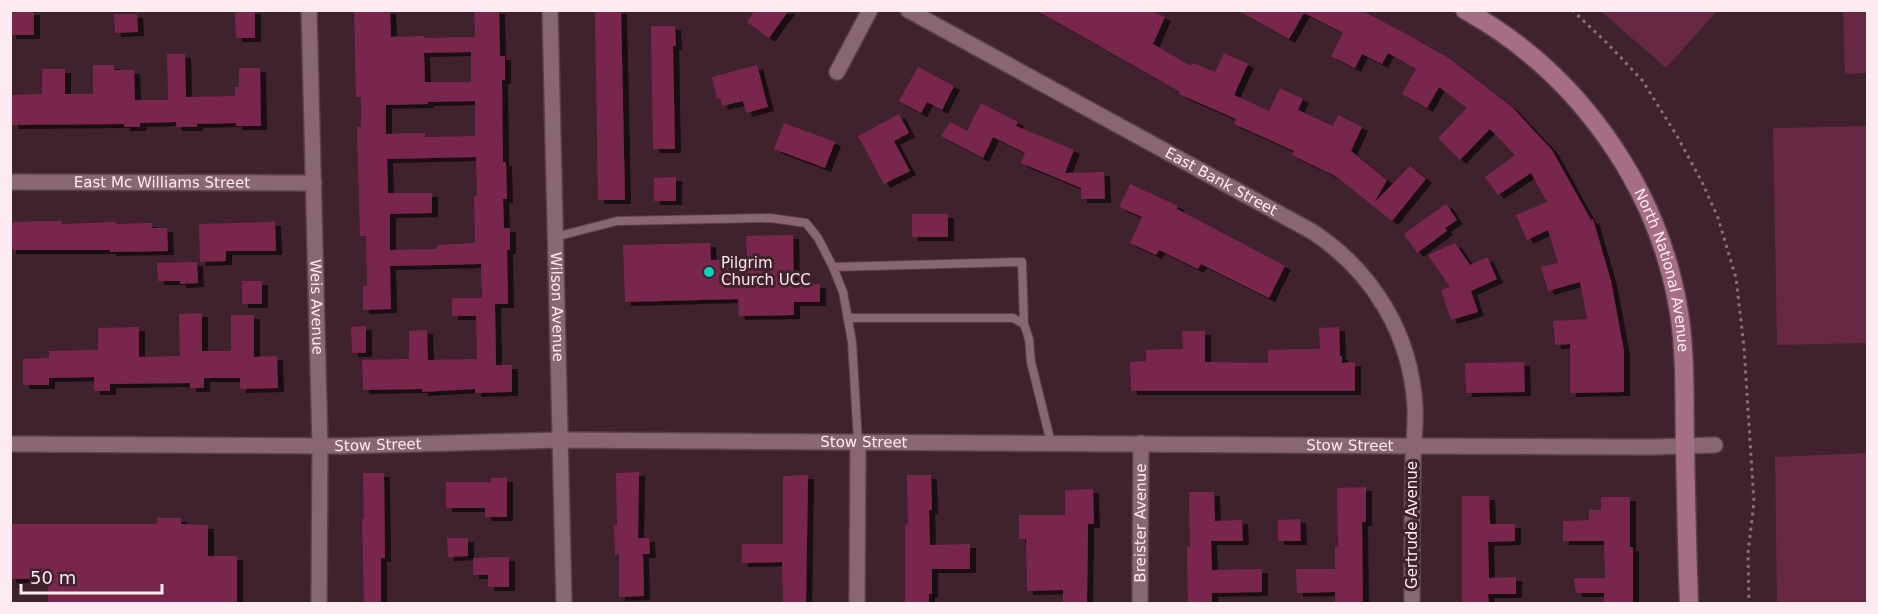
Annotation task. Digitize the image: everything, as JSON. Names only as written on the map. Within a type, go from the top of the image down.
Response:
[{"type":"street","name":"Weis Avenue","points":[[309,10],[320,446],[319,603]]},
{"type":"street","name":"Wilson Avenue","points":[[549,10],[564,603]]},
{"type":"street","points":[[837,72],[870,10]]},
{"type":"street","name":"East Bank Street","points":[[909,10],[1313,232],[1337,249],[1378,294],[1402,341],[1414,393],[1413,446]]},
{"type":"street","name":"North National Avenue","points":[[1465,10],[1494,27],[1524,49],[1573,95],[1606,136],[1637,187],[1660,242],[1678,307],[1684,366],[1689,603]]},
{"type":"street","name":"East Mc Williams Street","points":[[10,182],[314,183]]},
{"type":"street","name":"Stow Street","points":[[10,444],[320,446],[560,440],[1413,446],[1715,445]]},
{"type":"street","points":[[857,603],[858,442]]},
{"type":"street","name":"Breister Avenue","points":[[1140,603],[1141,443]]},
{"type":"street","name":"Gertrude Avenue","points":[[1412,603],[1413,446]]},
{"type":"lane","points":[[555,237],[617,221],[770,218],[806,223],[818,238],[843,292],[849,318],[858,442]]},
{"type":"lane","points":[[833,267],[1022,262],[1024,324],[1051,443]]},
{"type":"lane","points":[[849,318],[1013,318],[1024,324]]},
{"type":"path","points":[[1572,10],[1642,80],[1677,136],[1718,218],[1736,278],[1744,347],[1754,502],[1748,553],[1749,603]]},
{"type":"shaded area","points":[[1601,11],[1717,11],[1666,68]]},
{"type":"shaded area","points":[[1843,11],[1867,11],[1867,73],[1845,74]]},
{"type":"shaded area","points":[[1867,126],[1867,343],[1777,345],[1773,128]]},
{"type":"shaded area","points":[[1867,453],[1867,603],[1777,603],[1775,457]]},
{"type":"building","points":[[235,10],[255,10],[255,38],[236,38]]},
{"type":"building","points":[[354,10],[390,10],[391,37],[424,36],[424,38],[475,37],[474,10],[499,10],[500,56],[505,56],[505,80],[502,80],[503,162],[506,162],[507,199],[503,199],[504,228],[510,228],[510,250],[507,250],[508,304],[495,304],[496,365],[512,365],[512,392],[475,393],[475,389],[422,392],[422,389],[363,390],[362,360],[409,359],[409,331],[427,330],[428,360],[477,359],[476,316],[452,316],[452,298],[482,298],[481,264],[390,266],[391,309],[363,310],[363,286],[367,286],[366,236],[360,236],[357,127],[361,127],[361,97],[356,97]],"holes":[[[471,52],[471,82],[425,82],[424,53]],[[475,101],[475,136],[425,137],[425,133],[386,134],[386,105],[428,104],[428,102]],[[476,157],[475,243],[437,245],[437,249],[390,250],[390,214],[432,213],[432,193],[388,193],[387,159]]]},
{"type":"building","points":[[595,10],[621,10],[625,200],[598,200]]},
{"type":"building","points":[[755,10],[789,10],[769,38],[747,22]]},
{"type":"building","points":[[1036,10],[1150,10],[1165,17],[1153,44],[1191,66],[1193,63],[1215,72],[1224,53],[1248,64],[1234,95],[1269,111],[1280,88],[1303,99],[1298,110],[1333,126],[1338,115],[1362,127],[1351,151],[1387,180],[1374,203],[1410,166],[1426,179],[1392,221],[1337,177],[1292,155],[1294,151],[1234,124],[1236,119],[1179,94],[1180,92]]},
{"type":"building","points":[[1237,10],[1360,10],[1450,59],[1512,107],[1552,150],[1591,220],[1593,219],[1611,281],[1624,351],[1624,392],[1570,393],[1570,344],[1555,345],[1553,321],[1587,319],[1580,282],[1548,291],[1541,267],[1558,263],[1548,230],[1527,240],[1516,215],[1547,202],[1531,173],[1498,195],[1485,177],[1515,155],[1490,129],[1460,160],[1438,138],[1467,108],[1439,87],[1427,108],[1402,94],[1416,69],[1388,53],[1382,64],[1362,54],[1355,68],[1331,56],[1343,33],[1304,13],[1289,39]]},
{"type":"building","points":[[34,11],[34,35],[10,35],[10,12]]},
{"type":"building","points":[[114,14],[137,14],[138,32],[115,33]]},
{"type":"building","points":[[651,26],[675,26],[676,46],[673,46],[675,149],[653,149]]},
{"type":"building","points":[[167,54],[185,54],[186,97],[235,96],[235,87],[239,87],[239,68],[260,68],[261,126],[236,126],[236,123],[176,127],[176,122],[140,123],[140,127],[124,127],[124,124],[12,125],[12,95],[42,94],[42,69],[65,69],[65,94],[93,94],[93,65],[114,65],[114,70],[134,70],[135,100],[168,100]]},
{"type":"building","points":[[757,65],[768,107],[746,113],[743,101],[722,106],[720,98],[717,99],[712,77]]},
{"type":"building","points":[[918,67],[954,86],[942,110],[927,102],[921,113],[899,101]]},
{"type":"building","points":[[981,103],[1018,122],[1016,126],[1074,150],[1065,173],[1104,172],[1105,199],[1081,199],[1081,188],[1021,163],[1025,153],[993,137],[983,158],[941,136],[950,122],[967,131]]},
{"type":"building","points":[[899,114],[909,133],[894,141],[910,171],[884,184],[858,136]]},
{"type":"building","points":[[784,123],[835,142],[825,168],[774,149]]},
{"type":"building","points":[[676,177],[676,201],[654,201],[654,178]]},
{"type":"building","points":[[1130,184],[1178,206],[1177,209],[1285,266],[1269,298],[1201,264],[1198,269],[1159,250],[1156,255],[1130,243],[1142,217],[1119,207]]},
{"type":"building","points":[[1446,204],[1457,220],[1445,228],[1447,231],[1417,253],[1404,234]]},
{"type":"building","points":[[912,214],[948,214],[948,237],[912,237]]},
{"type":"building","points":[[62,221],[62,224],[152,223],[152,228],[167,228],[168,251],[10,250],[10,222]]},
{"type":"building","points":[[275,222],[276,251],[226,251],[226,261],[200,262],[199,224]]},
{"type":"building","name":"Pilgrim Church UCC","points":[[793,235],[794,285],[820,284],[820,302],[794,302],[794,315],[739,316],[738,299],[625,302],[623,245],[710,243],[711,260],[747,259],[746,236]]},
{"type":"building","points":[[1455,243],[1470,265],[1487,257],[1497,279],[1471,291],[1478,312],[1451,320],[1441,290],[1450,287],[1428,255]]},
{"type":"building","points":[[197,262],[198,283],[180,284],[180,281],[158,281],[157,263]]},
{"type":"building","points":[[242,281],[262,281],[262,304],[242,304]]},
{"type":"building","points":[[202,313],[202,351],[231,351],[231,315],[254,315],[254,357],[277,356],[278,388],[240,389],[240,378],[204,378],[204,388],[190,388],[190,383],[110,384],[110,391],[94,391],[94,377],[49,378],[49,385],[23,385],[23,359],[49,358],[49,351],[98,350],[98,328],[139,327],[139,357],[180,356],[179,314]]},
{"type":"building","points":[[366,326],[366,353],[352,353],[351,327]]},
{"type":"building","points":[[1339,327],[1342,363],[1355,362],[1355,391],[1131,391],[1130,362],[1146,361],[1146,350],[1183,349],[1182,331],[1205,331],[1205,362],[1268,363],[1268,350],[1320,349],[1319,328]]},
{"type":"building","points":[[1524,362],[1525,392],[1466,393],[1465,363]]},
{"type":"building","points":[[639,472],[638,538],[649,538],[650,554],[643,554],[644,596],[619,597],[619,554],[615,555],[614,525],[617,525],[616,473]]},
{"type":"building","points":[[363,473],[384,473],[385,558],[381,558],[381,603],[364,603]]},
{"type":"building","points":[[808,475],[806,603],[783,603],[782,562],[742,563],[742,544],[783,544],[783,476]]},
{"type":"building","points":[[907,475],[931,475],[930,545],[970,544],[970,569],[932,569],[932,594],[929,594],[929,603],[905,603]]},
{"type":"building","points":[[491,478],[507,478],[507,517],[485,517],[485,508],[446,508],[446,482],[491,482]]},
{"type":"building","points":[[1366,487],[1366,522],[1362,522],[1363,603],[1335,603],[1335,592],[1297,593],[1296,569],[1335,569],[1335,547],[1338,547],[1337,488]]},
{"type":"building","points":[[1093,489],[1094,524],[1088,524],[1087,603],[1063,603],[1063,590],[1027,591],[1026,539],[1019,539],[1019,515],[1065,515],[1065,490]]},
{"type":"building","points":[[1189,492],[1214,492],[1215,521],[1242,520],[1243,541],[1211,541],[1212,570],[1262,569],[1262,592],[1212,593],[1212,603],[1188,603]]},
{"type":"building","points":[[1462,496],[1489,496],[1490,524],[1515,524],[1515,541],[1488,542],[1489,578],[1516,577],[1516,594],[1488,594],[1489,603],[1462,603]]},
{"type":"building","points":[[1601,497],[1630,497],[1633,603],[1604,603],[1604,593],[1576,593],[1574,578],[1605,578],[1604,541],[1563,541],[1563,521],[1589,520],[1589,510],[1601,510]]},
{"type":"building","points":[[157,518],[181,518],[181,524],[208,525],[208,556],[237,556],[237,603],[48,603],[48,579],[10,579],[10,524],[157,524]]},
{"type":"building","points":[[1300,519],[1301,541],[1278,541],[1278,520]]},
{"type":"building","points":[[447,538],[468,538],[468,556],[448,557]]},
{"type":"building","points":[[509,557],[509,587],[488,587],[488,575],[473,575],[473,558]]},
{"type":"place","name":"Pilgrim Church UCC","points":[[709,272]]}]
